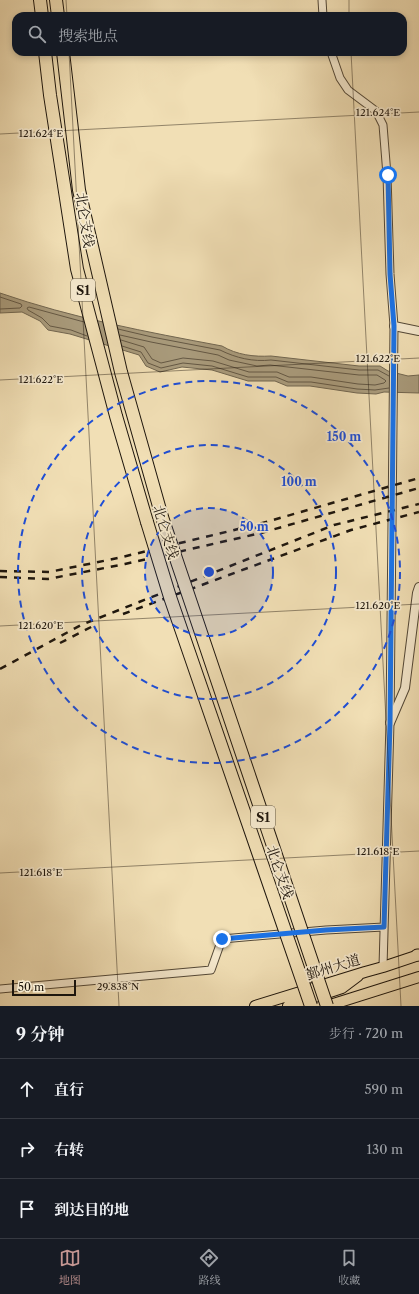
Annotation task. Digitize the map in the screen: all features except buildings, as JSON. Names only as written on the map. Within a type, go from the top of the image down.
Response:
[{"type":"highway","points":[[40,0],[42,12]]},
{"type":"highway","points":[[56,0],[58,12]]},
{"type":"highway","name":"北仑支线","points":[[45,56],[77,269],[116,416],[170,597],[311,1006]]},
{"type":"highway","name":"北仑支线","points":[[63,56],[79,190],[121,372],[162,517],[327,1006]]},
{"type":"main road","name":"鄞州大道","points":[[255,1006],[418,955]]},
{"type":"main road","points":[[288,1006],[342,988],[365,972]]},
{"type":"main road","points":[[327,1006],[419,977]]},
{"type":"street","points":[[322,0],[323,12]]},
{"type":"street","points":[[332,56],[340,78],[348,90],[376,111],[383,125],[388,175],[390,274],[394,326],[390,723],[383,967]]},
{"type":"street","points":[[394,326],[419,331]]},
{"type":"street","points":[[390,723],[405,688],[417,593],[419,588]]},
{"type":"street","points":[[0,990],[211,970],[222,939],[326,930],[384,927]]},
{"type":"water","points":[[0,293],[82,317],[138,330],[222,346],[234,352],[246,355],[271,356],[359,366],[380,366],[388,371],[408,376],[419,375],[419,393],[357,393],[310,386],[287,386],[275,381],[248,381],[212,370],[182,367],[160,372],[146,366],[139,355],[70,334],[48,330],[40,321],[22,312],[0,313]]},
{"type":"railway","points":[[0,571],[49,572],[118,558],[259,524],[419,478]]},
{"type":"railway","points":[[0,577],[48,579],[125,564],[261,533],[419,488]]},
{"type":"railway","points":[[0,669],[81,625],[334,525],[419,504]]},
{"type":"railway","points":[[123,614],[351,530],[419,512]]},
{"type":"railway","points":[[60,643],[97,624]]},
{"type":"route","points":[[222,939],[326,930],[384,927],[390,723],[394,326],[390,274],[388,175]]}]
